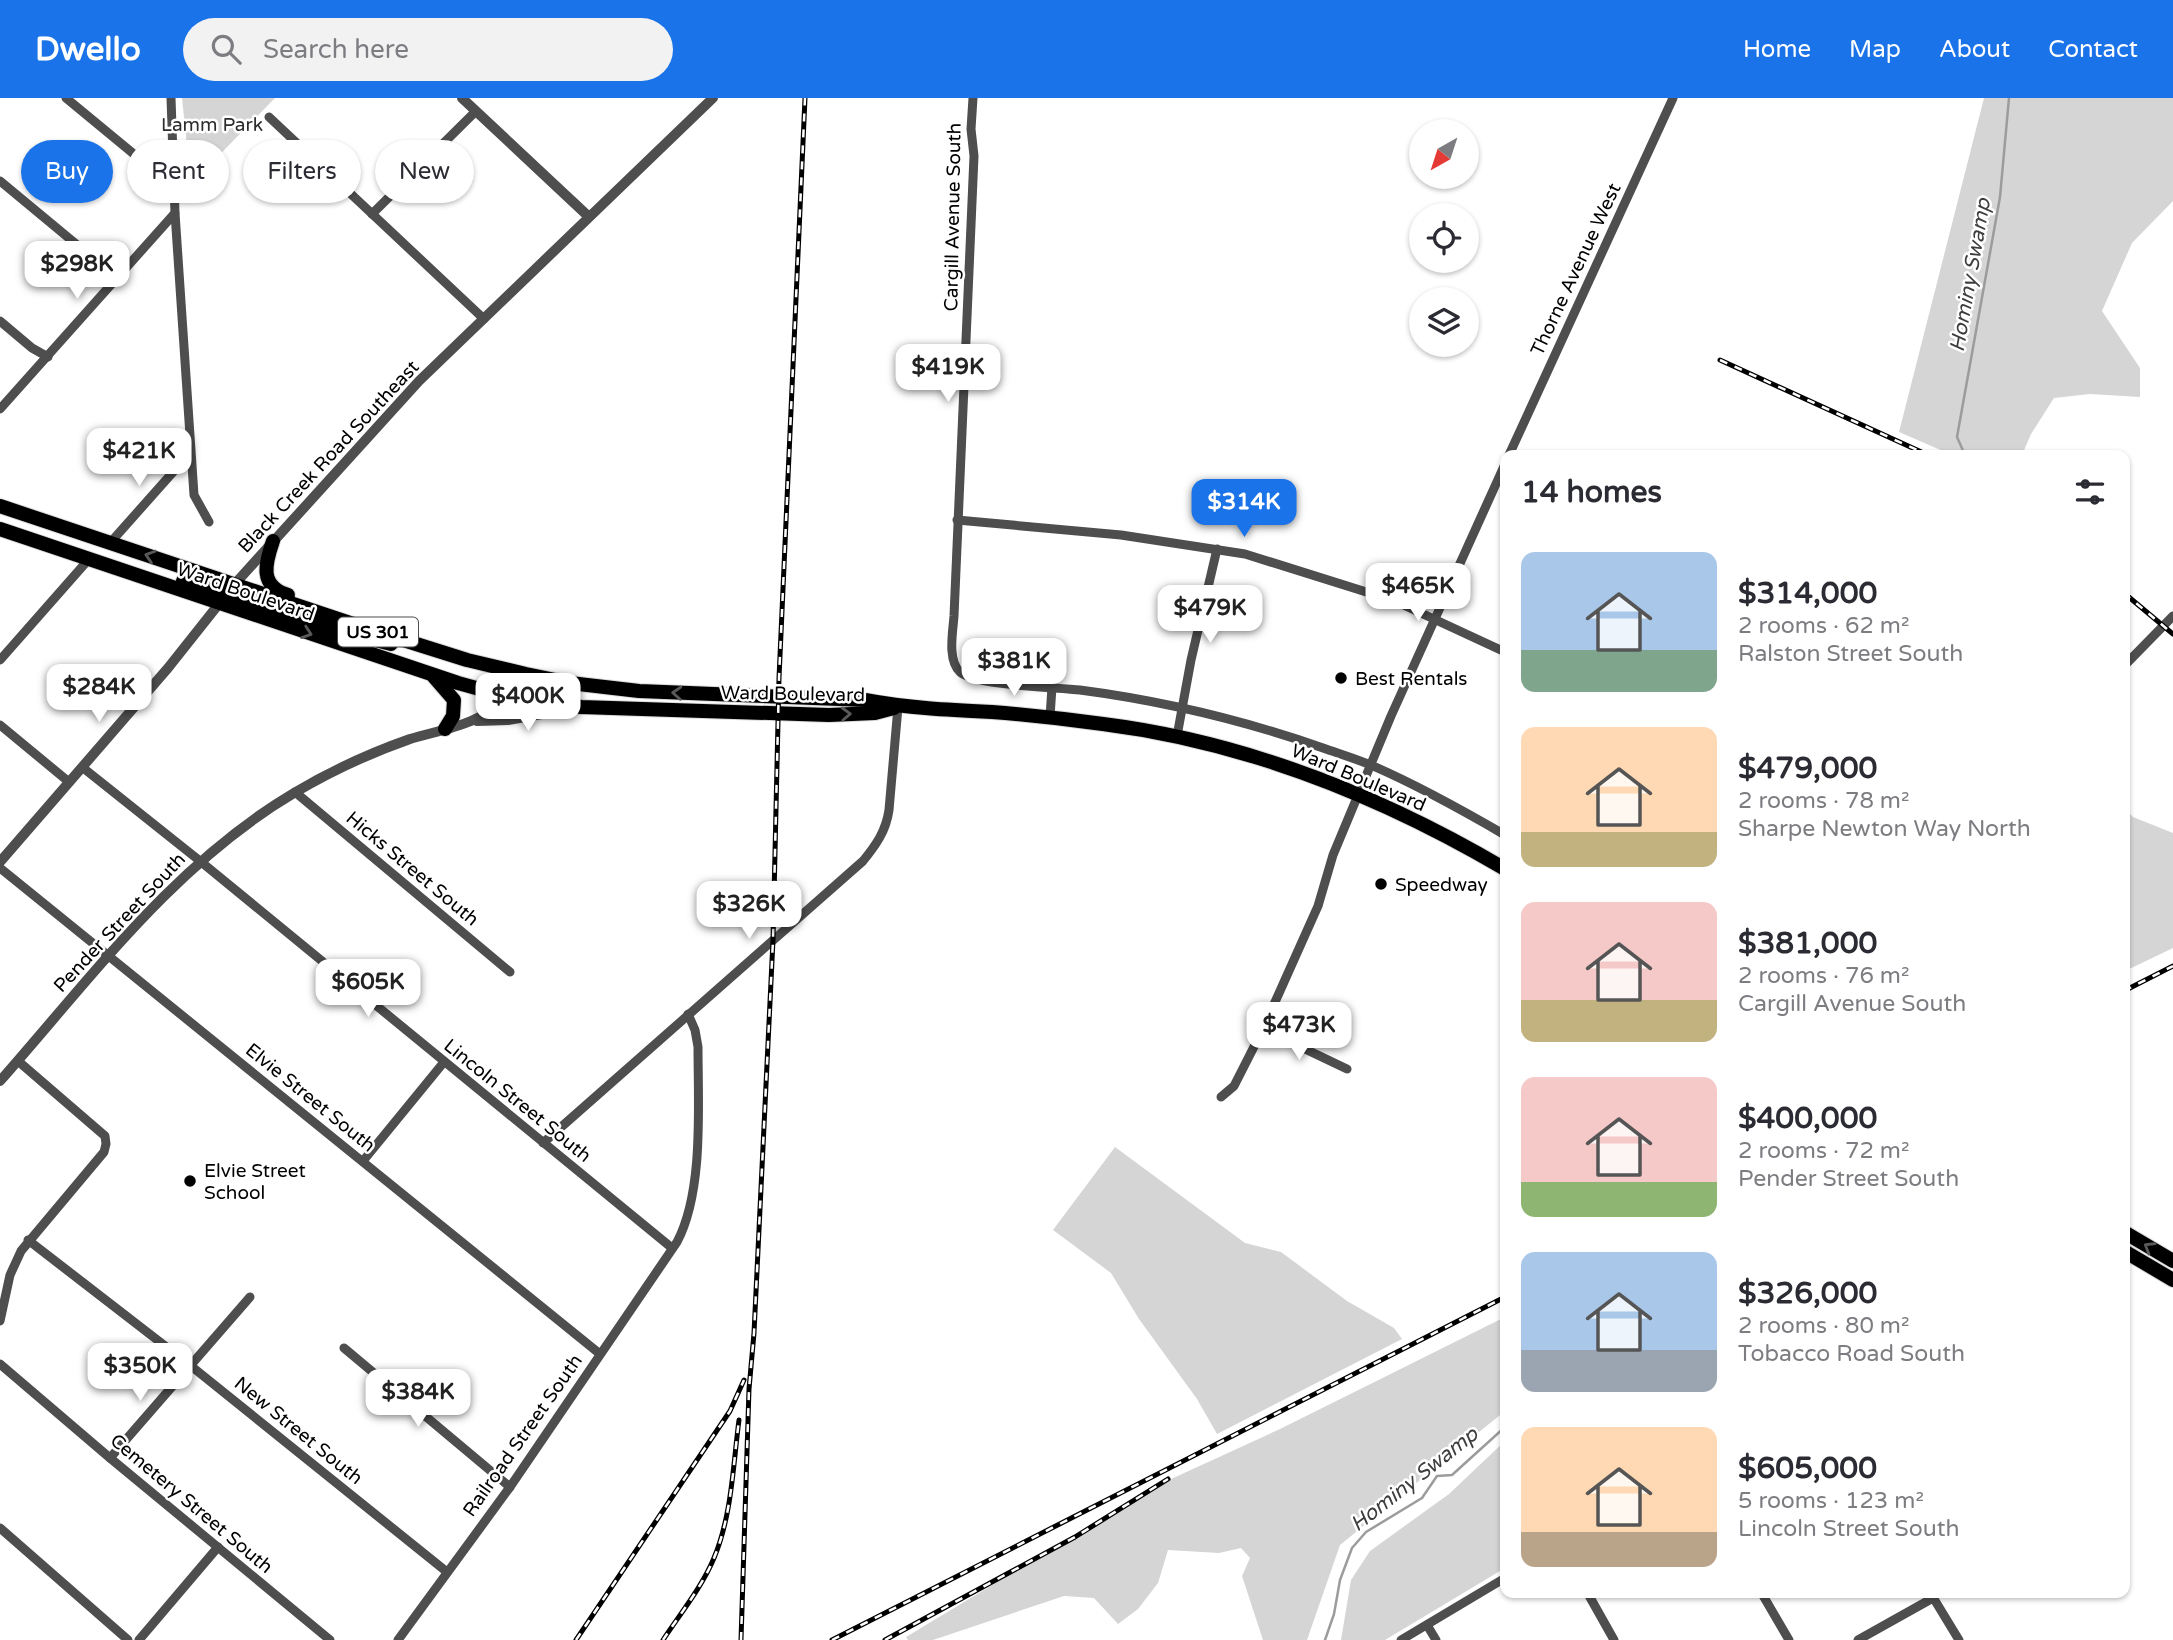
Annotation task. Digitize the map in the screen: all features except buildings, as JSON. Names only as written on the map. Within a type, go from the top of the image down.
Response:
[{"type":"highway","name":"Ward Boulevard","points":[[0,506],[110,543],[226,594],[430,674],[519,697],[582,707],[829,715],[875,713],[898,707]]},
{"type":"highway","points":[[6,531],[57,540],[372,640],[441,652]]},
{"type":"highway","name":"Ward Boulevard","points":[[6,531],[89,559],[226,594],[312,610],[467,660],[559,681],[639,691],[865,700],[898,707],[1050,717],[1177,736],[1266,760],[1358,794],[1446,836],[1500,866]]},
{"type":"highway","points":[[273,541],[266,566],[268,581],[280,592],[302,599],[312,610]]},
{"type":"highway","points":[[430,674],[454,700],[453,716],[445,729]]},
{"type":"highway","points":[[519,697],[559,681]]},
{"type":"highway","points":[[2130,1236],[2173,1261]]},
{"type":"highway","points":[[2130,1255],[2173,1280]]},
{"type":"street","points":[[66,98],[127,148]]},
{"type":"street","points":[[171,98],[173,140]]},
{"type":"street","points":[[462,98],[589,216]]},
{"type":"street","name":"Black Creek Road Southeast","points":[[0,862],[168,668],[226,594],[419,381],[713,98]]},
{"type":"street","name":"Cargill Avenue South","points":[[973,98],[971,129],[974,156],[953,656],[961,673],[978,680],[1052,687]]},
{"type":"street","name":"Thorne Avenue West","points":[[1511,450],[1674,98]]},
{"type":"street","points":[[372,214],[476,111]]},
{"type":"street","points":[[269,117],[484,319]]},
{"type":"street","points":[[0,181],[117,278]]},
{"type":"street","points":[[176,203],[194,495],[209,522]]},
{"type":"street","points":[[0,409],[176,213]]},
{"type":"street","points":[[0,321],[32,348],[48,357]]},
{"type":"street","points":[[110,543],[190,453]]},
{"type":"street","points":[[1221,1097],[1234,1086],[1263,1029],[1318,906],[1333,855],[1358,794],[1500,475]]},
{"type":"street","points":[[957,520],[1121,535],[1245,554],[1395,601],[1500,650]]},
{"type":"street","points":[[1177,736],[1217,549]]},
{"type":"street","points":[[0,660],[89,559]]},
{"type":"street","points":[[2130,660],[2173,617]]},
{"type":"street","points":[[1050,717],[1052,687],[1183,706],[1280,733],[1371,765],[1500,832]]},
{"type":"street","name":"Pender Street South","points":[[0,1082],[147,913],[200,861],[245,825],[295,792],[359,758],[471,721],[519,697]]},
{"type":"street","name":"Pender Street South","points":[[471,721],[508,720],[582,707]]},
{"type":"street","points":[[543,1143],[863,861],[877,844],[887,824],[890,810],[898,707]]},
{"type":"street","points":[[0,725],[69,782]]},
{"type":"street","name":"Lincoln Street South","points":[[82,767],[672,1248]]},
{"type":"street","name":"Hicks Street South","points":[[295,792],[509,972]]},
{"type":"street","name":"Elvie Street South","points":[[0,868],[600,1354]]},
{"type":"street","name":"Railroad Street South","points":[[398,1640],[510,1487],[686,1225],[695,1181],[698,1047],[688,1014]]},
{"type":"street","points":[[1263,1029],[1347,1069]]},
{"type":"street","points":[[0,1321],[9,1275],[29,1240],[104,1152],[106,1144],[105,1136],[18,1062]]},
{"type":"street","points":[[363,1161],[444,1062]]},
{"type":"street","name":"New Street South","points":[[29,1240],[447,1572]]},
{"type":"street","points":[[110,1458],[250,1297]]},
{"type":"street","points":[[344,1348],[510,1487]]},
{"type":"street","name":"Cemetery Street South","points":[[0,1364],[330,1640]]},
{"type":"street","points":[[0,1528],[128,1640]]},
{"type":"street","points":[[139,1640],[218,1547]]},
{"type":"street","points":[[1401,1640],[1500,1581]]},
{"type":"street","points":[[1590,1598],[1614,1640]]},
{"type":"street","points":[[1764,1598],[1789,1640]]},
{"type":"street","points":[[1858,1640],[1927,1598]]},
{"type":"street","points":[[1934,1598],[1959,1640]]},
{"type":"street","points":[[1427,1625],[1436,1640]]},
{"type":"green space","name":"Lamm Park","points":[[182,98],[275,98],[229,145],[229,140],[186,140]]},
{"type":"green space","points":[[1984,98],[2173,98],[2173,201],[2132,243],[2102,311],[2140,368],[2140,397],[2090,394],[2054,398],[2024,450],[1940,450],[1899,432]]},
{"type":"green space","points":[[2130,814],[2173,833],[2173,948],[2130,969]]},
{"type":"green space","points":[[1115,1147],[1245,1243],[1281,1252],[1347,1301],[1394,1328],[1402,1339],[1217,1434],[1197,1399],[1139,1319],[1111,1273],[1053,1230]]},
{"type":"green space","points":[[1500,1319],[1500,1415],[1340,1545],[1307,1640],[1263,1640],[1242,1576],[1250,1558],[1241,1548],[1219,1553],[1168,1550],[1158,1583],[1138,1609],[1118,1624],[1094,1598],[1064,1596],[933,1640],[908,1640],[906,1637],[1158,1485],[1280,1429]]},
{"type":"green space","points":[[1500,1446],[1500,1571],[1385,1640],[1341,1640],[1351,1580],[1370,1551],[1449,1494]]},
{"type":"waterway","name":"Hominy Swamp","points":[[1963,450],[1957,437],[2000,197],[2009,98]]},
{"type":"waterway","name":"Hominy Swamp","points":[[1325,1640],[1334,1614],[1340,1580],[1352,1548],[1366,1532],[1422,1498],[1437,1476],[1452,1475],[1500,1432]]},
{"type":"railway","points":[[741,1640],[749,1389],[773,940],[779,678],[805,98]]},
{"type":"railway","points":[[1720,360],[1917,450]]},
{"type":"railway","points":[[2130,598],[2173,634]]},
{"type":"railway","points":[[2130,988],[2173,966]]},
{"type":"railway","points":[[832,1640],[1500,1300]]},
{"type":"railway","points":[[576,1640],[730,1411],[744,1380]]},
{"type":"railway","points":[[663,1640],[703,1579],[720,1542],[731,1490],[739,1420]]},
{"type":"railway","points":[[885,1640],[1075,1537],[1168,1479]]},
{"type":"place","name":"Best Rentals","points":[[1341,678]]},
{"type":"place","name":"Speedway","points":[[1381,884]]},
{"type":"place","name":"Elvie Street School","points":[[190,1181]]}]
